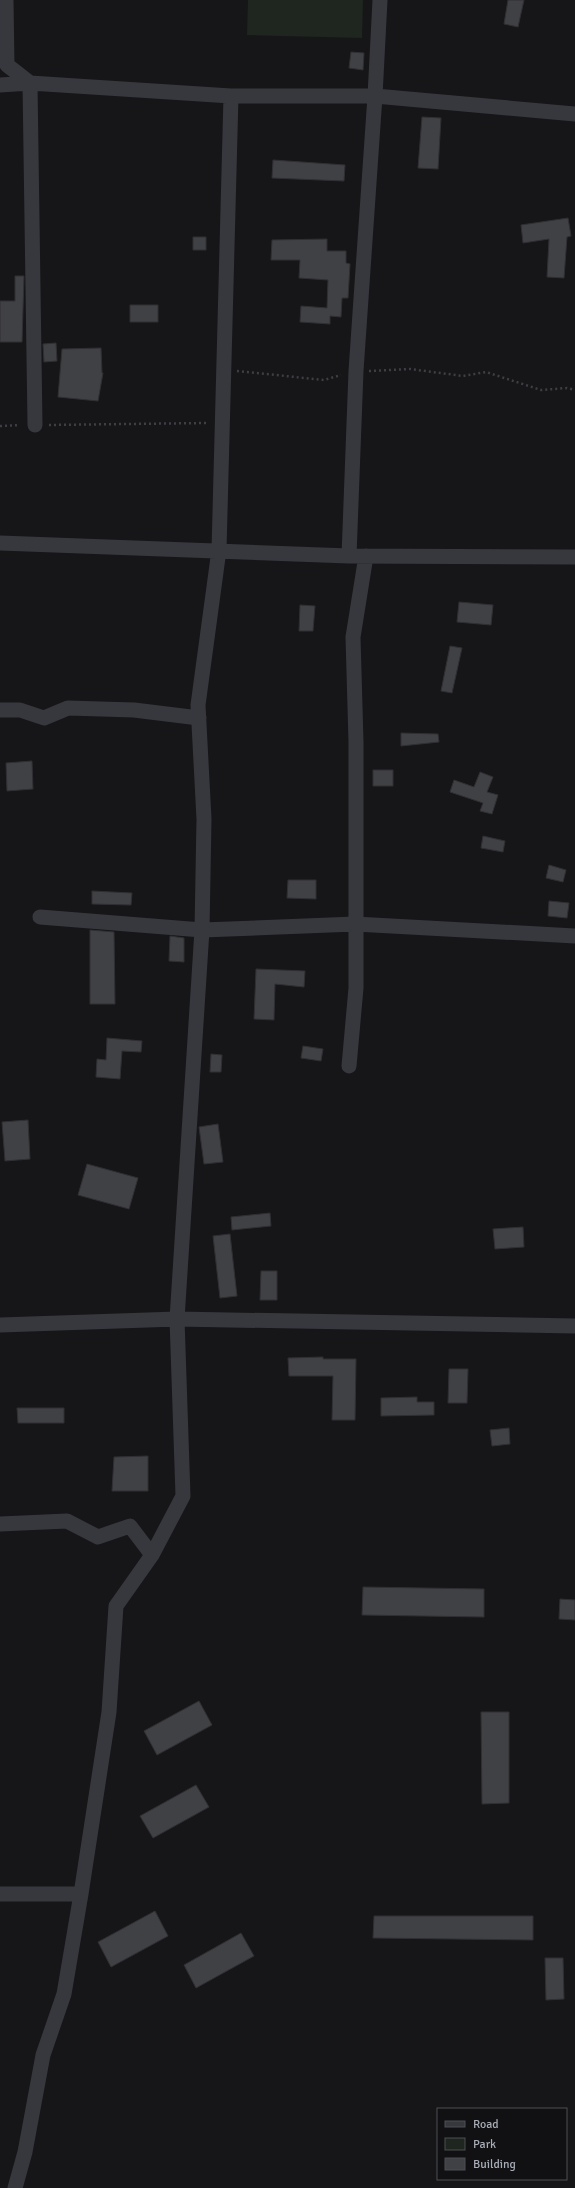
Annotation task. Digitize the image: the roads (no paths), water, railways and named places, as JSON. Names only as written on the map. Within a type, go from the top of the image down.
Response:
[{"type":"street","points":[[6,0],[7,65],[30,83]]},
{"type":"street","points":[[349,556],[356,371],[375,96],[380,0]]},
{"type":"street","points":[[30,83],[35,425]]},
{"type":"street","points":[[0,85],[30,83],[231,96],[375,96],[575,114]]},
{"type":"street","points":[[15,2188],[25,2152],[43,2055],[64,1994],[109,1712],[116,1606],[152,1555],[183,1496],[177,1319],[202,930],[204,819],[198,705],[219,550],[231,96]]},
{"type":"street","points":[[0,543],[349,556],[575,557]]},
{"type":"street","points":[[349,1066],[352,1046],[356,988],[356,742],[353,637],[366,556]]},
{"type":"street","points":[[0,710],[20,710],[44,718],[68,708],[134,710],[199,718]]},
{"type":"street","points":[[40,917],[202,930],[355,924],[575,936]]},
{"type":"street","points":[[0,1325],[177,1319],[575,1326]]},
{"type":"street","points":[[0,1524],[67,1521],[98,1537],[130,1526],[152,1555]]},
{"type":"street","points":[[0,1894],[81,1894]]}]
